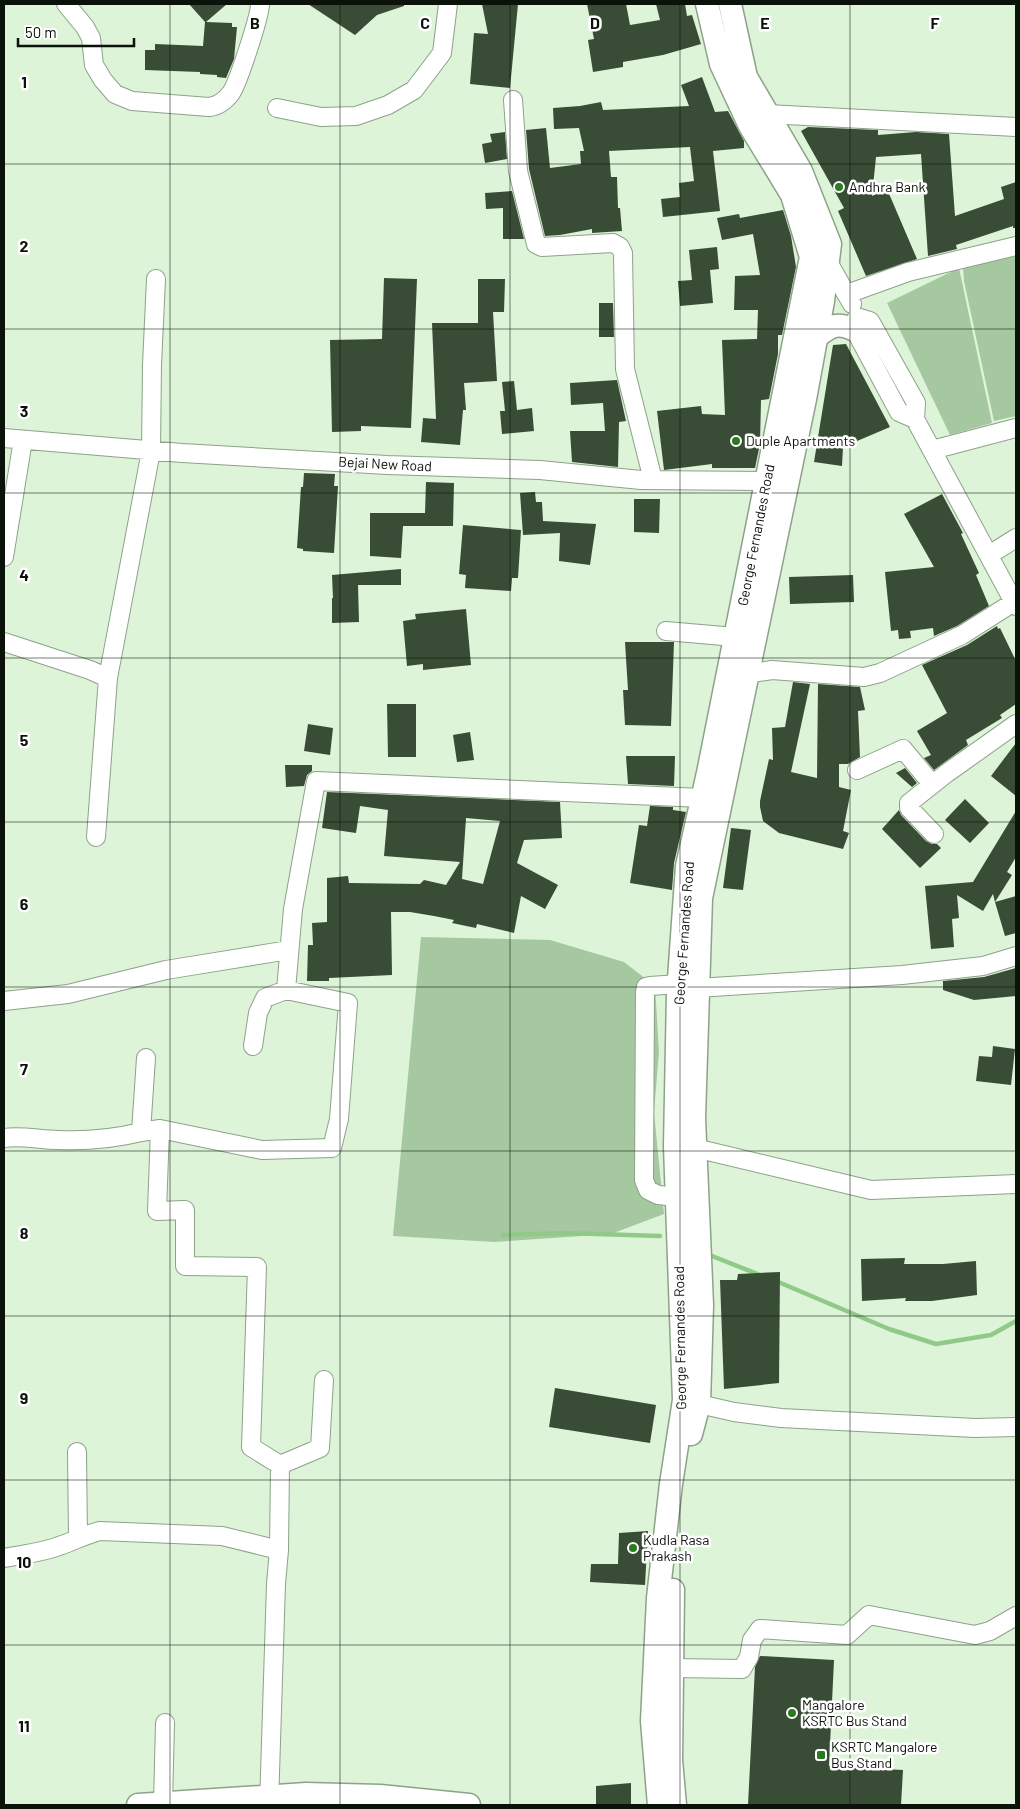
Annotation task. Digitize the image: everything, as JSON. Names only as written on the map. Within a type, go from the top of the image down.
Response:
[{"type":"main road","name":"George Fernandes Road","points":[[676,1805],[671,1760],[673,1588],[691,1435],[691,1402],[675,1146],[688,986],[701,898],[746,674],[811,257],[792,195],[750,126],[721,64],[707,4]]},
{"type":"main road","name":"George Fernandes Road","points":[[659,1805],[652,1721],[658,1598],[671,1484],[691,1402],[702,1305],[688,986],[686,866],[735,638],[816,337],[824,300],[830,244],[801,171],[746,77],[730,4]]},
{"type":"main road","points":[[816,337],[826,329],[836,325],[856,324]]},
{"type":"main road","points":[[138,1805],[269,1801],[306,1794],[380,1796],[469,1805]]},
{"type":"street","points":[[66,4],[86,27],[90,38],[94,65],[102,80],[115,94],[132,101],[209,107],[218,106],[232,91],[260,4]]},
{"type":"street","points":[[277,108],[321,117],[356,116],[388,105],[414,90],[442,53],[448,4]]},
{"type":"street","points":[[513,100],[518,171],[536,244],[542,246],[613,243],[620,247],[623,253],[625,369],[653,480]]},
{"type":"street","points":[[767,114],[1016,127]]},
{"type":"street","points":[[847,294],[908,272],[1016,246]]},
{"type":"street","points":[[746,674],[772,670],[864,677],[872,675],[962,635],[1015,604],[915,419],[899,412],[856,324],[847,294],[828,262],[809,249]]},
{"type":"street","points":[[96,837],[108,678],[151,451],[156,279]]},
{"type":"street","points":[[932,450],[1016,428]]},
{"type":"street","name":"Bejai New Road","points":[[4,438],[151,451],[387,465],[540,470],[653,480],[777,482]]},
{"type":"street","points":[[4,557],[23,440]]},
{"type":"street","points":[[989,556],[1016,538]]},
{"type":"street","points":[[666,631],[735,638]]},
{"type":"street","points":[[4,642],[90,670],[108,678]]},
{"type":"street","points":[[934,834],[908,805],[910,802],[1016,724]]},
{"type":"street","points":[[857,770],[903,749],[906,750],[932,784]]},
{"type":"street","points":[[286,990],[293,909],[316,781],[702,798]]},
{"type":"street","points":[[4,1001],[68,994],[166,970],[289,950]]},
{"type":"street","points":[[677,1198],[653,1193],[648,1190],[644,1180],[646,987],[902,975],[984,966],[1016,956]]},
{"type":"street","points":[[4,1138],[13,1136],[58,1140],[112,1139],[160,1129],[262,1150],[332,1148],[339,1119],[348,1003],[286,990],[265,998],[258,1013],[253,1046]]},
{"type":"street","points":[[141,1132],[146,1058]]},
{"type":"street","points":[[160,1129],[158,1211],[185,1210],[185,1266],[258,1267],[251,1447],[280,1465]]},
{"type":"street","points":[[695,1148],[871,1190],[1016,1184]]},
{"type":"street","points":[[280,1465],[320,1448],[324,1380]]},
{"type":"street","points":[[691,1402],[734,1412],[781,1418],[975,1428],[1016,1427]]},
{"type":"street","points":[[77,1452],[78,1538]]},
{"type":"street","points":[[269,1801],[275,1593],[279,1550],[280,1465]]},
{"type":"street","points":[[4,1558],[36,1554],[100,1531],[222,1536],[279,1550]]},
{"type":"street","points":[[672,1668],[742,1669],[749,1657],[752,1640],[760,1629],[846,1635],[868,1615],[975,1635],[990,1631],[1016,1616]]},
{"type":"street","points":[[163,1803],[165,1723]]},
{"type":"green space","points":[[1016,247],[1016,416],[994,421],[964,281],[963,266]]},
{"type":"green space","points":[[959,268],[992,423],[950,435],[887,303]]},
{"type":"green space","points":[[421,937],[550,940],[624,962],[655,986],[659,1052],[654,1112],[664,1214],[611,1234],[494,1242],[393,1236]]},
{"type":"building","points":[[189,4],[227,4],[206,22],[232,23],[232,27],[237,27],[234,59],[226,78],[217,77],[217,75],[200,74],[200,72],[145,70],[145,50],[155,50],[155,44],[203,46],[205,22]]},
{"type":"building","points":[[308,4],[404,4],[404,6],[377,15],[355,35]]},
{"type":"building","points":[[482,4],[518,4],[510,88],[470,84],[474,33],[488,34]]},
{"type":"building","points":[[587,4],[626,4],[630,25],[660,20],[656,4],[685,4],[687,16],[692,15],[701,44],[663,55],[623,62],[623,67],[593,72],[588,40],[594,39]]},
{"type":"building","points":[[702,77],[715,112],[728,111],[744,141],[744,148],[713,151],[720,211],[663,217],[661,199],[680,197],[679,183],[694,181],[690,147],[609,151],[611,177],[617,177],[618,208],[620,208],[622,231],[592,233],[592,229],[545,236],[529,169],[526,130],[546,128],[550,168],[581,164],[580,151],[584,151],[579,128],[554,129],[553,108],[601,102],[603,110],[689,106],[681,85]]},
{"type":"building","points":[[808,127],[878,130],[878,135],[916,132],[949,134],[955,216],[1004,199],[1001,187],[1016,182],[1016,228],[1013,228],[1013,226],[956,245],[957,249],[928,256],[921,154],[876,157],[872,196],[887,189],[917,259],[866,276],[838,211],[844,208],[801,131]]},
{"type":"building","points":[[505,132],[507,159],[485,163],[482,144],[492,142],[490,134]]},
{"type":"building","points":[[512,191],[524,239],[503,239],[503,208],[486,209],[485,193]]},
{"type":"building","points":[[783,210],[791,236],[796,267],[782,335],[778,335],[778,354],[769,399],[761,400],[760,444],[755,468],[712,468],[712,464],[664,470],[657,411],[701,406],[702,414],[725,415],[722,340],[757,339],[758,310],[734,310],[735,276],[760,275],[753,234],[722,240],[717,218],[739,214],[740,218]]},
{"type":"building","points":[[717,247],[719,269],[710,270],[713,303],[680,306],[678,281],[692,280],[689,250]]},
{"type":"building","points":[[384,278],[417,279],[411,428],[361,426],[361,431],[332,432],[330,340],[382,339]]},
{"type":"building","points":[[478,279],[505,279],[504,312],[493,312],[497,381],[464,383],[466,410],[463,410],[460,445],[421,442],[423,418],[436,419],[432,323],[478,323]]},
{"type":"building","points":[[599,303],[613,303],[614,337],[599,337]]},
{"type":"building","points":[[846,344],[890,427],[843,447],[842,466],[814,462],[833,345]]},
{"type":"building","points":[[617,380],[626,421],[619,422],[618,467],[572,462],[570,431],[605,431],[603,403],[571,405],[570,383]]},
{"type":"building","points":[[514,381],[517,410],[532,408],[534,431],[502,434],[500,411],[505,411],[502,382]]},
{"type":"building","points":[[304,473],[335,474],[334,486],[338,486],[334,553],[303,551],[303,549],[297,548],[301,487],[303,487]]},
{"type":"building","points":[[426,482],[454,483],[453,526],[403,526],[401,558],[370,556],[370,513],[425,513]]},
{"type":"building","points":[[535,492],[536,502],[542,502],[543,521],[596,524],[590,565],[559,561],[560,533],[523,535],[520,493]]},
{"type":"building","points":[[942,494],[963,533],[961,534],[979,573],[976,575],[989,606],[957,626],[934,636],[933,628],[910,631],[911,638],[899,639],[898,630],[891,631],[885,572],[934,567],[904,514]]},
{"type":"building","points":[[634,499],[660,499],[659,533],[634,532]]},
{"type":"building","points":[[463,525],[521,530],[518,578],[512,578],[511,591],[465,588],[466,575],[459,574]]},
{"type":"building","points":[[401,569],[401,585],[358,585],[359,622],[332,623],[332,575]]},
{"type":"building","points":[[853,575],[854,602],[790,604],[789,577]]},
{"type":"building","points":[[466,609],[471,665],[423,670],[423,664],[407,666],[403,621],[416,619],[415,614]]},
{"type":"building","points":[[997,626],[998,629],[1000,628],[1016,661],[1016,704],[1000,715],[1002,718],[966,740],[968,745],[934,770],[924,758],[931,755],[917,731],[947,713],[922,665],[967,645]]},
{"type":"building","points":[[625,642],[674,642],[671,726],[625,725],[623,690],[628,690]]},
{"type":"building","points":[[793,682],[810,684],[791,772],[817,778],[818,684],[860,687],[865,710],[858,711],[860,757],[848,764],[839,764],[839,787],[851,790],[843,831],[849,833],[843,849],[779,833],[763,821],[760,801],[769,759],[773,760],[772,728],[785,727]]},
{"type":"building","points":[[387,704],[416,704],[416,757],[388,757]]},
{"type":"building","points":[[308,724],[333,728],[330,755],[304,751]]},
{"type":"building","points":[[470,732],[474,760],[457,762],[453,735]]},
{"type":"building","points":[[1016,743],[1016,796],[991,776]]},
{"type":"building","points":[[626,756],[675,756],[674,786],[628,784]]},
{"type":"building","points":[[285,765],[312,765],[312,771],[307,775],[304,786],[286,787]]},
{"type":"building","points":[[905,768],[917,783],[912,787],[896,773]]},
{"type":"building","points":[[327,792],[560,802],[562,838],[524,840],[517,863],[558,885],[545,909],[521,896],[514,933],[477,924],[476,928],[452,923],[454,920],[434,916],[410,912],[391,912],[392,975],[329,978],[329,981],[307,981],[308,945],[313,945],[312,923],[327,922],[327,878],[348,876],[349,883],[420,884],[424,880],[446,885],[460,862],[384,856],[388,810],[360,806],[356,833],[322,828]],"holes":[[[466,818],[500,821],[483,884],[462,879]]]},
{"type":"building","points":[[965,799],[989,823],[970,843],[945,820]]},
{"type":"building","points":[[650,806],[673,807],[673,810],[686,812],[674,863],[672,890],[630,883],[639,825],[647,826]]},
{"type":"building","points":[[899,810],[901,815],[926,841],[937,844],[941,848],[920,868],[882,829]]},
{"type":"building","points":[[1016,811],[1016,857],[1007,872],[1012,875],[995,902],[993,894],[983,911],[957,895],[959,918],[952,919],[954,947],[931,949],[925,886],[973,882]]},
{"type":"building","points":[[731,828],[751,830],[743,890],[723,888]]},
{"type":"building","points":[[1016,896],[1016,933],[1005,936],[995,902]]},
{"type":"building","points":[[1016,968],[1016,996],[974,1000],[943,990],[943,981],[984,977]]},
{"type":"building","points":[[993,1046],[1015,1049],[1011,1085],[976,1081],[979,1056],[992,1057]]},
{"type":"building","points":[[905,1258],[904,1264],[943,1264],[976,1261],[977,1295],[932,1301],[905,1301],[906,1298],[862,1301],[861,1259]]},
{"type":"building","points":[[780,1272],[779,1383],[724,1389],[720,1280],[737,1280],[738,1274]]},
{"type":"building","points":[[555,1388],[656,1405],[650,1443],[549,1427]]},
{"type":"building","name":"Kudla Rasa Prakash","points":[[648,1531],[645,1585],[590,1582],[591,1564],[618,1564],[619,1533]]},
{"type":"building","name":"Mangalore KSRTC Bus Stand","points":[[760,1656],[834,1660],[829,1766],[903,1770],[901,1805],[748,1805],[755,1667]]},
{"type":"building","points":[[631,1783],[631,1805],[596,1805],[596,1786]]},
{"type":"waterway","points":[[503,1235],[565,1233],[660,1236]]},
{"type":"waterway","points":[[712,1256],[760,1275]]},
{"type":"waterway","points":[[776,1281],[889,1329],[936,1344],[991,1335],[1016,1321]]},
{"type":"place","name":"Andhra Bank","points":[[839,187]]},
{"type":"place","name":"Duple Apartments","points":[[736,441]]},
{"type":"place","name":"Kudla Rasa Prakash","points":[[633,1548]]},
{"type":"place","name":"Mangalore KSRTC Bus Stand","points":[[792,1713]]},
{"type":"place","name":"KSRTC Mangalore Bus Stand","points":[[821,1755]]}]
